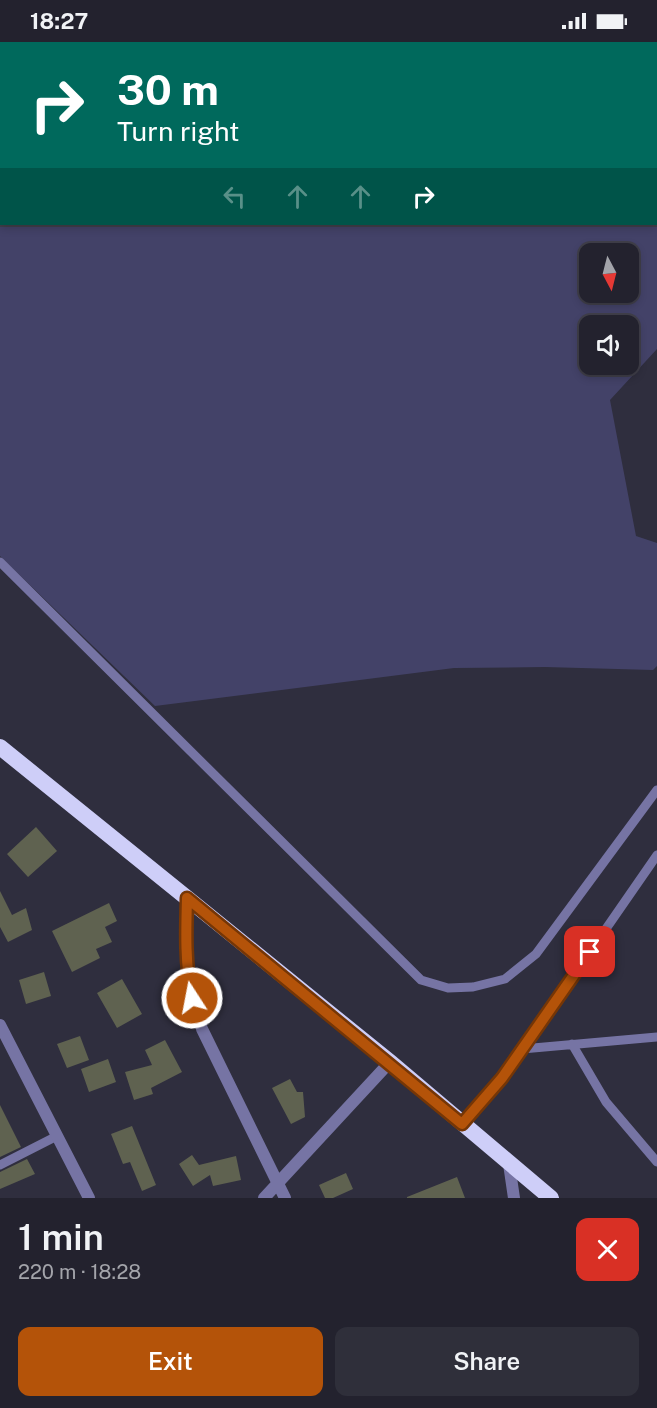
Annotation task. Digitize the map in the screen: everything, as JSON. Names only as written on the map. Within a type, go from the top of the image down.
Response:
[{"type":"highway","points":[[0,747],[390,1062],[551,1198]]},
{"type":"street","points":[[187,898],[187,975],[202,1029],[285,1198]]},
{"type":"street","points":[[0,1025],[89,1198]]},
{"type":"street","points":[[264,1198],[390,1062]]},
{"type":"street","points":[[508,1164],[514,1198]]},
{"type":"lane","points":[[0,562],[421,980],[448,987],[473,987],[505,979],[536,954],[657,790]]},
{"type":"lane","points":[[462,1124],[502,1078],[657,855]]},
{"type":"lane","points":[[522,1049],[657,1037]]},
{"type":"lane","points":[[572,1044],[606,1102],[657,1162]]},
{"type":"lane","points":[[0,1165],[57,1136]]},
{"type":"shaded area","points":[[0,225],[657,225],[657,349],[639,369],[639,315],[579,315],[579,375],[633,375],[610,400],[636,536],[657,543],[657,666],[653,670],[545,667],[454,668],[155,706],[0,556]]},
{"type":"building","points":[[36,827],[57,851],[28,877],[7,854]]},
{"type":"building","points":[[0,891],[12,915],[26,908],[32,930],[8,942],[0,927]]},
{"type":"building","points":[[109,903],[117,921],[105,927],[112,942],[96,949],[100,958],[72,972],[52,931]]},
{"type":"building","points":[[44,972],[51,996],[26,1004],[19,980]]},
{"type":"building","points":[[122,979],[142,1014],[117,1028],[97,993]]},
{"type":"building","points":[[80,1036],[89,1060],[67,1068],[57,1044]]},
{"type":"building","points":[[165,1040],[182,1072],[151,1088],[153,1094],[134,1100],[125,1072],[152,1065],[145,1050]]},
{"type":"building","points":[[108,1059],[116,1082],[89,1092],[81,1069]]},
{"type":"building","points":[[290,1079],[297,1092],[303,1092],[305,1117],[291,1124],[272,1088]]},
{"type":"building","points":[[0,1105],[21,1147],[0,1157]]},
{"type":"building","points":[[132,1126],[156,1185],[142,1191],[130,1162],[123,1164],[111,1134]]},
{"type":"building","points":[[192,1155],[199,1165],[236,1156],[241,1180],[213,1186],[210,1175],[193,1186],[179,1164]]},
{"type":"building","points":[[27,1159],[35,1174],[0,1189],[0,1172]]},
{"type":"building","points":[[346,1173],[353,1189],[333,1198],[325,1198],[319,1185]]},
{"type":"building","points":[[457,1177],[465,1198],[407,1198],[407,1197]]},
{"type":"route","points":[[192,998],[187,975],[187,898],[390,1062],[462,1124],[502,1078],[590,952]]}]
